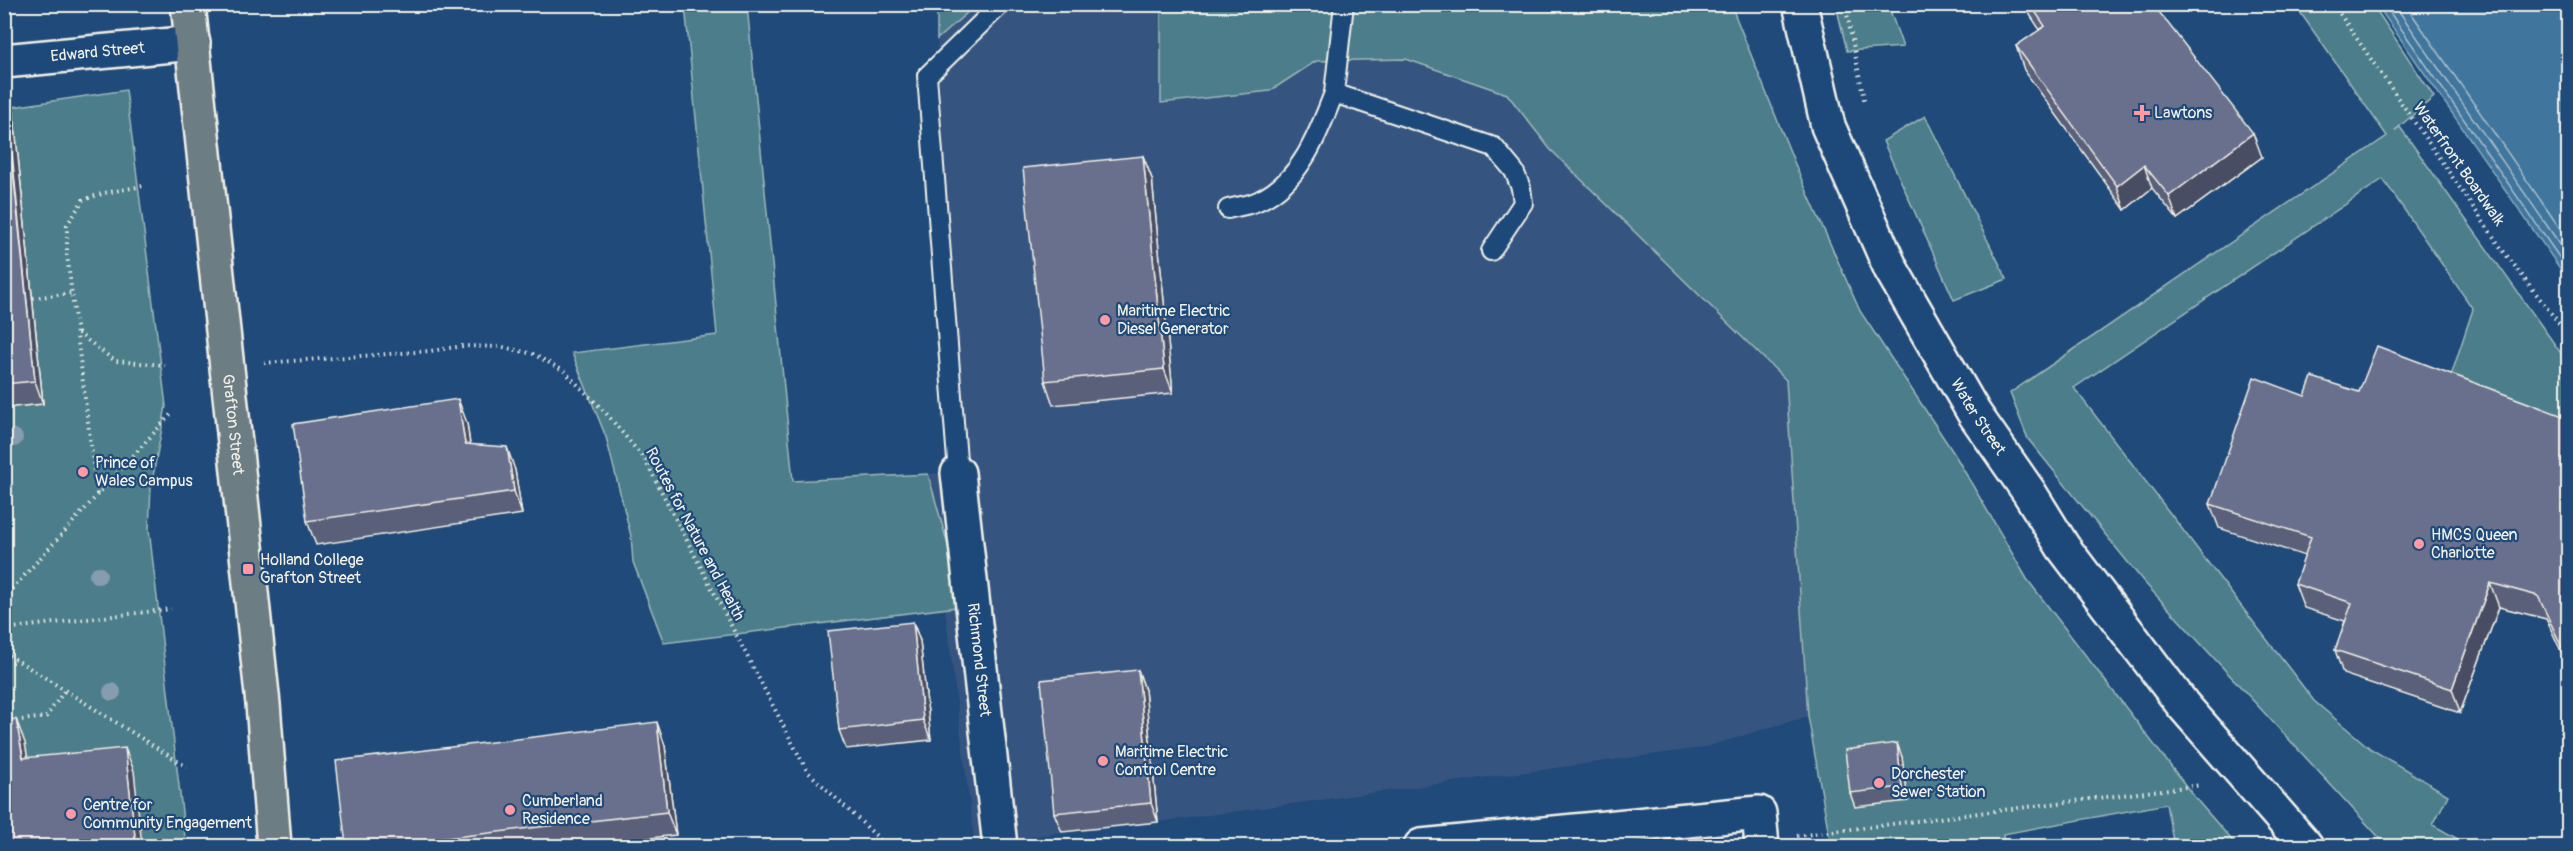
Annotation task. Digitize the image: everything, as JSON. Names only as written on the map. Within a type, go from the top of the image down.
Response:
[{"type":"main road","name":"Grafton Street","points":[[188,4],[263,704],[274,846]]},
{"type":"street","name":"Water Street","points":[[1800,4],[1828,126],[1891,269],[1969,404],[2063,547],[2183,705],[2306,846]]},
{"type":"street","name":"Edward Street","points":[[4,61],[193,43]]},
{"type":"street","name":"Richmond Street","points":[[958,473],[1000,846]]},
{"type":"street","name":"Water Street","points":[[2246,779],[2292,846]]},
{"type":"street","points":[[1421,846],[1760,833]]},
{"type":"lane","points":[[958,473],[927,76],[1001,4]]},
{"type":"lane","points":[[1228,209],[1261,200],[1285,183],[1306,156],[1334,93],[1344,4]]},
{"type":"lane","points":[[1334,93],[1494,147],[1514,171],[1521,188],[1523,203],[1491,250]]},
{"type":"path","points":[[1845,4],[1866,110]]},
{"type":"path","name":"Waterfront Boardwalk","points":[[2333,4],[2504,252],[2568,335]]},
{"type":"path","points":[[97,494],[67,255],[67,225],[83,200],[104,193],[143,186]]},
{"type":"path","points":[[33,298],[73,293]]},
{"type":"path","points":[[78,333],[115,361],[165,365]]},
{"type":"path","name":"Routes for Nature and Health","points":[[263,363],[430,351],[463,346],[502,347],[534,354],[564,371],[606,413],[645,460],[807,771],[887,846]]},
{"type":"path","points":[[4,598],[171,414]]},
{"type":"path","points":[[4,629],[171,609]]},
{"type":"path","points":[[4,652],[187,767]]},
{"type":"path","points":[[4,722],[46,717],[65,690]]},
{"type":"path","points":[[1760,833],[2246,779]]},
{"type":"shaded area","points":[[976,5],[1161,5],[1162,103],[1270,91],[1316,61],[1406,59],[1507,94],[1550,149],[1786,380],[1808,716],[1702,748],[1158,822],[1062,832],[975,846],[928,474],[958,472],[937,39]]},
{"type":"green space","points":[[937,4],[976,5],[937,39]]},
{"type":"green space","points":[[685,5],[747,5],[793,481],[928,474],[965,606],[664,643],[633,562],[631,536],[606,437],[572,353],[717,335]]},
{"type":"green space","points":[[1161,5],[1731,5],[1797,169],[1860,311],[1955,455],[2027,579],[2196,799],[2237,846],[2174,846],[2166,804],[2003,834],[2004,846],[1831,846],[1808,716],[1786,380],[1550,149],[1507,94],[1406,59],[1316,61],[1270,91],[1161,103]]},
{"type":"green space","points":[[1836,5],[1888,5],[1903,47],[1847,51]]},
{"type":"green space","points":[[2295,5],[2373,5],[2434,97],[2394,131],[2400,127],[2568,363],[2568,438],[2446,391],[2473,309],[2383,179],[2074,388],[2314,701],[2371,749],[2448,795],[2433,825],[2470,846],[2387,846],[2143,581],[2028,439],[2010,393],[2387,136]]},
{"type":"green space","name":"Prince of Wales Campus","points":[[126,90],[166,406],[151,487],[149,529],[186,846],[142,846],[32,781],[5,745],[4,408],[43,404],[13,107]]},
{"type":"green space","points":[[1925,116],[2007,279],[1954,300],[1883,141]]},
{"type":"water","points":[[2377,5],[2568,5],[2568,280]]},
{"type":"building","name":"Lawtons","points":[[2030,4],[2153,4],[2253,133],[2169,196],[2144,165],[2117,186],[2016,46],[2045,26]]},
{"type":"building","points":[[4,84],[35,381],[4,384]]},
{"type":"building","name":"Maritime Electric Diesel Generator","points":[[1143,156],[1164,369],[1045,381],[1023,168]]},
{"type":"building","name":"HMCS Queen Charlotte","points":[[2377,346],[2568,418],[2568,660],[2538,596],[2490,583],[2452,689],[2335,650],[2352,603],[2295,584],[2311,537],[2210,504],[2254,377],[2305,396],[2312,377],[2359,392]]},
{"type":"building","points":[[458,399],[465,444],[507,447],[514,491],[307,521],[293,424]]},
{"type":"building","points":[[913,622],[923,720],[839,730],[828,631]]},
{"type":"building","name":"Maritime Electric Control Centre","points":[[1138,670],[1151,803],[1054,813],[1041,680]]},
{"type":"building","name":"Centre for Community Engagement","points":[[16,719],[23,758],[125,748],[136,846],[4,846],[4,721]]},
{"type":"building","name":"Cumberland Residence","points":[[657,722],[667,812],[379,846],[346,846],[336,761]]},
{"type":"building","name":"Dorchester Sewer Station","points":[[1897,743],[1902,787],[1850,793],[1845,750]]},
{"type":"place","name":"Lawtons","points":[[2142,113]]},
{"type":"place","name":"Maritime Electric Diesel Generator","points":[[1105,320]]},
{"type":"place","name":"Prince of Wales Campus","points":[[83,472]]},
{"type":"place","name":"HMCS Queen Charlotte","points":[[2419,544]]},
{"type":"place","name":"Holland College Grafton Street","points":[[248,569]]},
{"type":"place","name":"Maritime Electric Control Centre","points":[[1103,761]]},
{"type":"place","name":"Dorchester Sewer Station","points":[[1879,783]]},
{"type":"place","name":"Cumberland Residence","points":[[510,810]]},
{"type":"place","name":"Centre for Community Engagement","points":[[71,814]]}]
